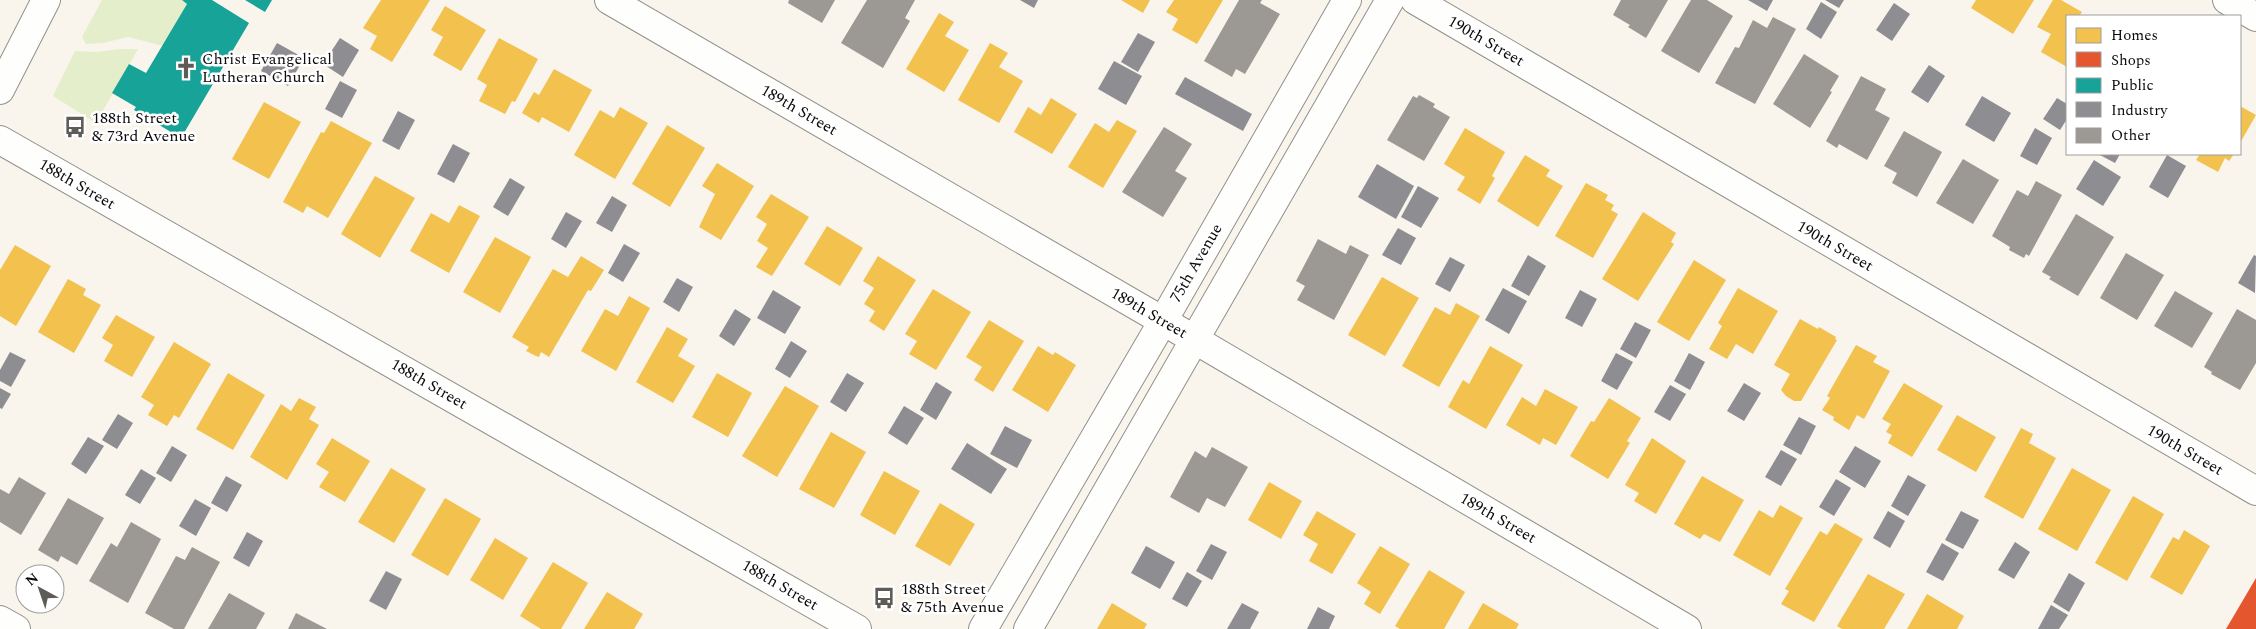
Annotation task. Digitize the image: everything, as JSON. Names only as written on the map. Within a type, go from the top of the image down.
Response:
[{"type":"street","points":[[0,90],[46,0]]},
{"type":"street","name":"189th Street","points":[[609,0],[1163,321],[1688,629]]},
{"type":"street","name":"75th Avenue","points":[[983,629],[1163,321],[1347,0]]},
{"type":"street","points":[[1028,629],[1390,0]]},
{"type":"street","name":"190th Street","points":[[1415,0],[2256,491]]},
{"type":"street","points":[[2227,0],[2256,17]]},
{"type":"street","name":"188th Street","points":[[0,140],[857,629]]},
{"type":"street","points":[[0,620],[16,629]]},
{"type":"green space","points":[[102,0],[182,0],[187,4],[163,46],[128,37],[103,43],[86,44],[82,37]]},
{"type":"green space","points":[[138,49],[96,123],[53,96],[75,51],[97,52]]},
{"type":"building: Homes","points":[[381,0],[430,0],[392,62],[370,49],[377,36],[363,28]]},
{"type":"building: Homes","points":[[1121,0],[1150,0],[1143,13]]},
{"type":"building: Homes","points":[[1174,0],[1223,0],[1197,44],[1172,30],[1178,19],[1166,12]]},
{"type":"building: Homes","points":[[1976,0],[2034,0],[2013,34],[1971,8]]},
{"type":"building: Homes","points":[[2053,0],[2061,0],[2082,12],[2080,15],[2066,15],[2066,66],[2041,52],[2051,34],[2037,27]]},
{"type":"building: Homes","points":[[445,6],[486,30],[461,71],[433,55],[443,37],[431,30]]},
{"type":"building: Homes","points":[[939,13],[954,22],[945,36],[969,50],[944,92],[906,69]]},
{"type":"building: Homes","points":[[499,38],[538,59],[515,102],[512,101],[505,114],[479,101],[487,85],[477,79]]},
{"type":"building: Homes","points":[[990,43],[1008,53],[999,67],[1023,81],[999,123],[958,100]]},
{"type":"building: Homes","points":[[554,69],[592,90],[569,132],[542,117],[539,123],[522,113],[534,92],[539,95]]},
{"type":"building: Homes","points":[[1051,98],[1077,114],[1052,154],[1014,132],[1028,107],[1041,115]]},
{"type":"building: Homes","points":[[264,102],[301,122],[269,179],[232,159]]},
{"type":"building: Homes","points":[[620,107],[648,123],[615,179],[574,155],[600,110],[614,118]]},
{"type":"building: Homes","points":[[2241,107],[2256,115],[2241,141]]},
{"type":"building: Homes","points":[[1117,120],[1137,131],[1103,188],[1068,167],[1095,123],[1109,132]]},
{"type":"building: Homes","points":[[331,121],[372,143],[328,218],[307,206],[303,213],[283,202],[321,132],[324,133]]},
{"type":"building: Homes","points":[[667,125],[705,148],[670,207],[632,184]]},
{"type":"building: Homes","points":[[1465,128],[1505,152],[1492,176],[1495,178],[1480,204],[1457,190],[1465,177],[1444,164]]},
{"type":"building: Homes","points":[[1525,155],[1550,170],[1546,176],[1563,186],[1538,227],[1497,201]]},
{"type":"building: Homes","points":[[2199,155],[2233,155],[2229,161],[2225,158],[2218,172],[2196,160]]},
{"type":"building: Homes","points":[[717,163],[754,186],[721,240],[699,227],[715,194],[702,186]]},
{"type":"building: Homes","points":[[375,176],[415,198],[380,258],[341,234]]},
{"type":"building: Homes","points":[[1586,183],[1608,195],[1605,200],[1614,205],[1611,210],[1618,214],[1593,258],[1555,236]]},
{"type":"building: Homes","points":[[771,194],[809,217],[772,276],[756,267],[768,248],[757,241],[767,224],[756,217]]},
{"type":"building: Homes","points":[[459,205],[480,216],[449,273],[410,251],[431,213],[449,223]]},
{"type":"building: Homes","points":[[1643,212],[1676,233],[1671,242],[1674,244],[1638,301],[1602,279]]},
{"type":"building: Homes","points":[[827,226],[863,248],[840,286],[804,264]]},
{"type":"building: Homes","points":[[495,237],[531,257],[500,313],[463,292]]},
{"type":"building: Homes","points":[[15,245],[51,266],[16,326],[0,316],[0,270]]},
{"type":"building: Homes","points":[[581,256],[604,270],[591,291],[588,290],[549,357],[541,352],[539,357],[526,351],[529,347],[512,337],[553,269],[568,277]]},
{"type":"building: Homes","points":[[878,256],[916,280],[884,331],[869,321],[875,311],[864,304],[874,288],[863,281]]},
{"type":"building: Homes","points":[[1694,260],[1726,280],[1689,341],[1657,322]]},
{"type":"building: Homes","points":[[1382,277],[1419,298],[1385,356],[1348,335]]},
{"type":"building: Homes","points":[[68,279],[86,289],[83,295],[101,305],[74,353],[38,332]]},
{"type":"building: Homes","points":[[1738,288],[1778,311],[1753,354],[1736,344],[1727,359],[1709,349],[1722,326],[1718,323]]},
{"type":"building: Homes","points":[[933,289],[971,312],[936,370],[909,354],[917,341],[905,334]]},
{"type":"building: Homes","points":[[629,296],[650,308],[616,371],[581,351],[605,309],[618,316]]},
{"type":"building: Homes","points":[[1456,303],[1480,316],[1439,387],[1402,366],[1435,307],[1450,315]]},
{"type":"building: Homes","points":[[116,315],[155,337],[132,377],[104,361],[113,345],[102,338]]},
{"type":"building: Homes","points":[[1800,319],[1818,329],[1819,327],[1836,337],[1835,339],[1837,340],[1801,401],[1794,401],[1781,390],[1790,374],[1774,365]]},
{"type":"building: Homes","points":[[989,320],[1024,341],[993,392],[974,380],[982,367],[966,357]]},
{"type":"building: Homes","points":[[667,327],[688,339],[678,356],[695,366],[673,403],[636,382]]},
{"type":"building: Homes","points":[[174,342],[211,364],[179,418],[174,415],[167,426],[148,415],[154,405],[141,397]]},
{"type":"building: Homes","points":[[1856,345],[1877,356],[1873,362],[1890,371],[1864,419],[1857,415],[1849,430],[1833,420],[1834,417],[1822,410],[1830,398],[1827,396]]},
{"type":"building: Homes","points":[[1038,346],[1053,355],[1055,352],[1076,365],[1048,412],[1012,390]]},
{"type":"building: Homes","points":[[1490,346],[1523,365],[1486,429],[1448,407],[1463,380],[1469,384]]},
{"type":"building: Homes","points":[[228,373],[265,395],[233,450],[196,429]]},
{"type":"building: Homes","points":[[717,373],[752,393],[728,437],[692,417]]},
{"type":"building: Homes","points":[[1904,383],[1943,406],[1912,457],[1888,443],[1892,435],[1886,432],[1891,424],[1882,419]]},
{"type":"building: Homes","points":[[785,386],[819,406],[777,477],[742,456]]},
{"type":"building: Homes","points":[[1545,389],[1578,407],[1556,445],[1543,438],[1540,445],[1506,425],[1522,397],[1536,406]]},
{"type":"building: Homes","points":[[299,398],[316,407],[309,419],[319,425],[287,480],[250,457],[281,404],[291,411]]},
{"type":"building: Homes","points":[[1609,398],[1641,418],[1627,441],[1630,443],[1608,479],[1570,456],[1591,421],[1594,422]]},
{"type":"building: Homes","points":[[1957,415],[1996,437],[1976,472],[1937,450]]},
{"type":"building: Homes","points":[[2021,428],[2033,434],[2029,443],[2056,458],[2023,519],[1984,497]]},
{"type":"building: Homes","points":[[831,432],[866,452],[834,508],[799,489]]},
{"type":"building: Homes","points":[[332,438],[370,461],[345,502],[319,487],[329,472],[316,464]]},
{"type":"building: Homes","points":[[1652,438],[1686,461],[1656,514],[1634,501],[1639,493],[1625,485]]},
{"type":"building: Homes","points":[[391,468],[426,489],[394,543],[358,522]]},
{"type":"building: Homes","points":[[2072,468],[2111,490],[2077,551],[2038,529]]},
{"type":"building: Homes","points":[[884,471],[920,491],[895,535],[860,515]]},
{"type":"building: Homes","points":[[1702,476],[1744,500],[1720,542],[1704,534],[1700,539],[1674,524]]},
{"type":"building: Homes","points":[[1269,482],[1302,501],[1281,539],[1248,520]]},
{"type":"building: Homes","points":[[2133,496],[2164,514],[2127,581],[2095,563]]},
{"type":"building: Homes","points":[[445,498],[481,519],[448,576],[411,555]]},
{"type":"building: Homes","points":[[940,503],[975,524],[950,566],[915,546]]},
{"type":"building: Homes","points":[[1780,505],[1803,518],[1770,576],[1733,555],[1759,510],[1773,518]]},
{"type":"building: Homes","points":[[1317,511],[1356,534],[1332,574],[1309,561],[1318,544],[1303,535]]},
{"type":"building: Homes","points":[[1835,523],[1863,539],[1814,622],[1781,604],[1789,591],[1785,589],[1820,531],[1827,535]]},
{"type":"building: Homes","points":[[2184,530],[2210,546],[2182,595],[2150,577],[2173,537],[2179,540]]},
{"type":"building: Homes","points":[[495,538],[528,558],[503,600],[470,580]]},
{"type":"building: Homes","points":[[1380,546],[1410,564],[1380,614],[1364,604],[1371,592],[1357,583]]},
{"type":"building: Homes","points":[[553,562],[588,583],[561,629],[541,629],[520,616]]},
{"type":"building: Homes","points":[[1429,570],[1465,592],[1444,629],[1400,629],[1395,626]]},
{"type":"building: Homes","points":[[1868,574],[1905,594],[1884,629],[1842,629],[1837,626]]},
{"type":"building: Homes","points":[[607,592],[643,614],[634,629],[584,629]]},
{"type":"building: Homes","points":[[1927,594],[1964,616],[1957,629],[1907,629]]},
{"type":"building: Homes","points":[[1112,603],[1147,624],[1144,629],[1097,629]]},
{"type":"building: Homes","points":[[1483,603],[1519,624],[1516,629],[1468,629]]},
{"type":"building: Shops","points":[[2256,578],[2256,629],[2226,629]]},
{"type":"building: Public","name":"Christ Evangelical Lutheran Church","points":[[182,0],[212,0],[249,23],[181,138],[134,110],[136,107],[112,93],[129,64],[146,73],[187,4]]},
{"type":"building: Public","name":"Christ Evangelical Lutheran Church","points":[[245,0],[272,0],[265,12]]},
{"type":"building: Industry","points":[[1020,0],[1038,0],[1034,8]]},
{"type":"building: Industry","points":[[1748,0],[1773,0],[1767,11]]},
{"type":"building: Industry","points":[[1825,0],[1844,0],[1839,8]]},
{"type":"building: Industry","points":[[1821,2],[1837,12],[1821,39],[1806,29]]},
{"type":"building: Industry","points":[[1894,3],[1910,14],[1892,41],[1876,30]]},
{"type":"building: Industry","points":[[1138,33],[1155,42],[1138,72],[1121,62]]},
{"type":"building: Industry","points":[[340,38],[359,50],[343,77],[323,64]]},
{"type":"building: Industry","points":[[277,43],[304,58],[288,86],[261,71]]},
{"type":"building: Industry","points":[[1114,61],[1142,76],[1126,105],[1098,89]]},
{"type":"building: Industry","points":[[1929,65],[1945,76],[1928,103],[1911,92]]},
{"type":"building: Industry","points":[[1185,77],[1252,114],[1243,131],[1175,94]]},
{"type":"building: Industry","points":[[340,81],[357,90],[342,118],[325,109]]},
{"type":"building: Industry","points":[[1982,96],[2011,113],[1994,142],[1965,125]]},
{"type":"building: Industry","points":[[2057,98],[2066,103],[2066,121],[2060,130],[2043,119]]},
{"type":"building: Industry","points":[[398,111],[415,120],[399,150],[382,141]]},
{"type":"building: Industry","points":[[2035,128],[2052,138],[2037,165],[2020,156]]},
{"type":"building: Industry","points":[[453,144],[470,153],[454,183],[437,174]]},
{"type":"building: Industry","points":[[2100,155],[2119,155],[2115,163]]},
{"type":"building: Industry","points":[[2167,155],[2186,166],[2168,198],[2149,187]]},
{"type":"building: Industry","points":[[2094,160],[2121,177],[2103,206],[2076,189]]},
{"type":"building: Industry","points":[[1377,164],[1414,186],[1396,219],[1358,197]]},
{"type":"building: Industry","points":[[510,178],[525,187],[508,216],[493,207]]},
{"type":"building: Industry","points":[[1418,186],[1439,198],[1421,228],[1401,217]]},
{"type":"building: Industry","points":[[612,196],[627,205],[612,232],[596,223]]},
{"type":"building: Industry","points":[[566,212],[582,221],[566,248],[551,239]]},
{"type":"building: Industry","points":[[1398,228],[1416,238],[1401,265],[1382,255]]},
{"type":"building: Industry","points":[[624,244],[640,253],[623,282],[608,273]]},
{"type":"building: Industry","points":[[1528,255],[1546,266],[1529,296],[1511,286]]},
{"type":"building: Industry","points":[[2254,255],[2256,256],[2255,293],[2238,283]]},
{"type":"building: Industry","points":[[1450,257],[1465,265],[1450,292],[1435,284]]},
{"type":"building: Industry","points":[[677,278],[693,287],[679,312],[663,302]]},
{"type":"building: Industry","points":[[1503,288],[1527,301],[1509,334],[1485,320]]},
{"type":"building: Industry","points":[[773,290],[801,307],[785,334],[757,318]]},
{"type":"building: Industry","points":[[1580,290],[1597,299],[1582,327],[1565,318]]},
{"type":"building: Industry","points":[[735,309],[751,319],[734,346],[719,336]]},
{"type":"building: Industry","points":[[1635,322],[1651,330],[1636,358],[1620,349]]},
{"type":"building: Industry","points":[[791,341],[807,351],[790,378],[775,369]]},
{"type":"building: Industry","points":[[10,352],[26,360],[11,387],[0,381],[0,370]]},
{"type":"building: Industry","points":[[1616,353],[1633,362],[1617,390],[1601,381]]},
{"type":"building: Industry","points":[[1689,353],[1705,362],[1690,390],[1674,381]]},
{"type":"building: Industry","points":[[847,373],[864,383],[846,412],[830,402]]},
{"type":"building: Industry","points":[[936,382],[952,392],[936,420],[920,410]]},
{"type":"building: Industry","points":[[1744,383],[1761,393],[1744,421],[1727,411]]},
{"type":"building: Industry","points":[[1670,385],[1686,394],[1670,421],[1654,412]]},
{"type":"building: Industry","points":[[0,388],[11,394],[2,409],[0,408]]},
{"type":"building: Industry","points":[[904,406],[924,418],[907,445],[888,433]]},
{"type":"building: Industry","points":[[118,414],[133,423],[117,449],[102,440]]},
{"type":"building: Industry","points":[[1799,417],[1816,426],[1801,455],[1783,445]]},
{"type":"building: Industry","points":[[1005,426],[1032,440],[1017,468],[990,454]]},
{"type":"building: Industry","points":[[88,437],[104,446],[86,474],[71,464]]},
{"type":"building: Industry","points":[[967,443],[1007,469],[991,494],[951,469]]},
{"type":"building: Industry","points":[[172,446],[187,455],[171,482],[156,473]]},
{"type":"building: Industry","points":[[1855,446],[1881,461],[1865,488],[1839,472]]},
{"type":"building: Industry","points":[[1781,450],[1797,459],[1781,486],[1765,477]]},
{"type":"building: Industry","points":[[141,469],[156,478],[140,504],[125,495]]},
{"type":"building: Industry","points":[[1908,475],[1926,485],[1908,516],[1891,506]]},
{"type":"building: Industry","points":[[226,476],[242,485],[227,512],[211,503]]},
{"type":"building: Industry","points":[[1836,479],[1851,488],[1834,516],[1819,507]]},
{"type":"building: Industry","points":[[195,499],[211,508],[196,536],[179,526]]},
{"type":"building: Industry","points":[[1888,511],[1905,521],[1890,548],[1873,538]]},
{"type":"building: Industry","points":[[1961,511],[1979,520],[1963,549],[1945,540]]},
{"type":"building: Industry","points":[[247,532],[263,541],[249,567],[233,558]]},
{"type":"building: Industry","points":[[2015,542],[2030,552],[2014,579],[1998,570]]},
{"type":"building: Industry","points":[[1942,543],[1959,553],[1943,581],[1926,572]]},
{"type":"building: Industry","points":[[1211,544],[1227,552],[1212,580],[1196,571]]},
{"type":"building: Industry","points":[[1146,546],[1175,562],[1160,589],[1131,573]]},
{"type":"building: Industry","points":[[386,571],[402,579],[386,610],[369,601]]},
{"type":"building: Industry","points":[[1187,572],[1202,581],[1187,607],[1172,599]]},
{"type":"building: Industry","points":[[2069,573],[2085,583],[2069,612],[2053,602]]},
{"type":"building: Industry","points":[[1242,603],[1259,612],[1250,629],[1227,629]]},
{"type":"building: Industry","points":[[2051,605],[2068,615],[2059,629],[2038,629]]},
{"type":"building: Industry","points":[[1318,607],[1335,616],[1329,629],[1307,629]]},
{"type":"building: Other","points":[[789,0],[835,0],[822,23],[788,3]]},
{"type":"building: Other","points":[[867,0],[915,0],[905,18],[910,21],[883,68],[841,43]]},
{"type":"building: Other","points":[[1239,0],[1262,0],[1260,3],[1280,14],[1245,74],[1236,69],[1232,77],[1204,61]]},
{"type":"building: Other","points":[[1621,0],[1668,0],[1646,38],[1628,27],[1630,25],[1613,15]]},
{"type":"building: Other","points":[[1691,0],[1707,0],[1733,16],[1699,73],[1661,51]]},
{"type":"building: Other","points":[[1773,17],[1796,29],[1755,104],[1715,83],[1735,47],[1739,48],[1753,20],[1767,28]]},
{"type":"building: Other","points":[[1804,54],[1839,76],[1830,91],[1832,92],[1810,128],[1773,104]]},
{"type":"building: Other","points":[[1861,76],[1886,89],[1875,110],[1890,118],[1867,160],[1839,144],[1837,148],[1826,141]]},
{"type":"building: Other","points":[[1419,95],[1435,104],[1433,107],[1450,117],[1424,161],[1387,140],[1413,96],[1417,98]]},
{"type":"building: Other","points":[[1164,127],[1192,144],[1175,171],[1187,178],[1163,217],[1122,192]]},
{"type":"building: Other","points":[[1904,131],[1942,152],[1917,197],[1892,183],[1897,173],[1884,166]]},
{"type":"building: Other","points":[[1963,159],[1999,180],[1973,224],[1936,203]]},
{"type":"building: Other","points":[[2036,181],[2062,195],[2029,256],[2026,254],[2024,258],[2009,250],[2010,247],[1992,236],[2017,190],[2028,196]]},
{"type":"building: Other","points":[[2076,214],[2114,237],[2078,296],[2049,279],[2051,277],[2042,272]]},
{"type":"building: Other","points":[[1318,239],[1346,254],[1350,245],[1369,255],[1334,320],[1297,300],[1305,286],[1296,281]]},
{"type":"building: Other","points":[[2126,253],[2164,275],[2137,320],[2100,298]]},
{"type":"building: Other","points":[[2175,291],[2213,313],[2192,348],[2154,326]]},
{"type":"building: Other","points":[[2237,309],[2256,320],[2256,363],[2240,390],[2211,374],[2212,372],[2204,367]]},
{"type":"building: Other","points":[[1212,447],[1248,467],[1225,507],[1207,498],[1199,513],[1170,497],[1195,451],[1206,458]]},
{"type":"building: Other","points":[[19,477],[46,493],[21,535],[0,522],[0,489],[9,494]]},
{"type":"building: Other","points":[[68,498],[104,518],[77,565],[61,556],[58,562],[38,550]]},
{"type":"building: Other","points":[[131,522],[161,539],[128,603],[89,581],[111,543],[117,547]]},
{"type":"building: Other","points":[[192,547],[220,562],[184,629],[174,629],[145,613],[176,556],[185,560]]},
{"type":"building: Other","points":[[229,593],[265,613],[256,629],[208,629]]},
{"type":"building: Other","points":[[296,613],[327,629],[288,629]]},
{"type":"place","name":"Christ Evangelical Lutheran Church","points":[[186,68]]},
{"type":"place","name":"188th Street & 73rd Avenue","points":[[75,127]]},
{"type":"place","name":"188th Street & 75th Avenue","points":[[884,598]]}]
